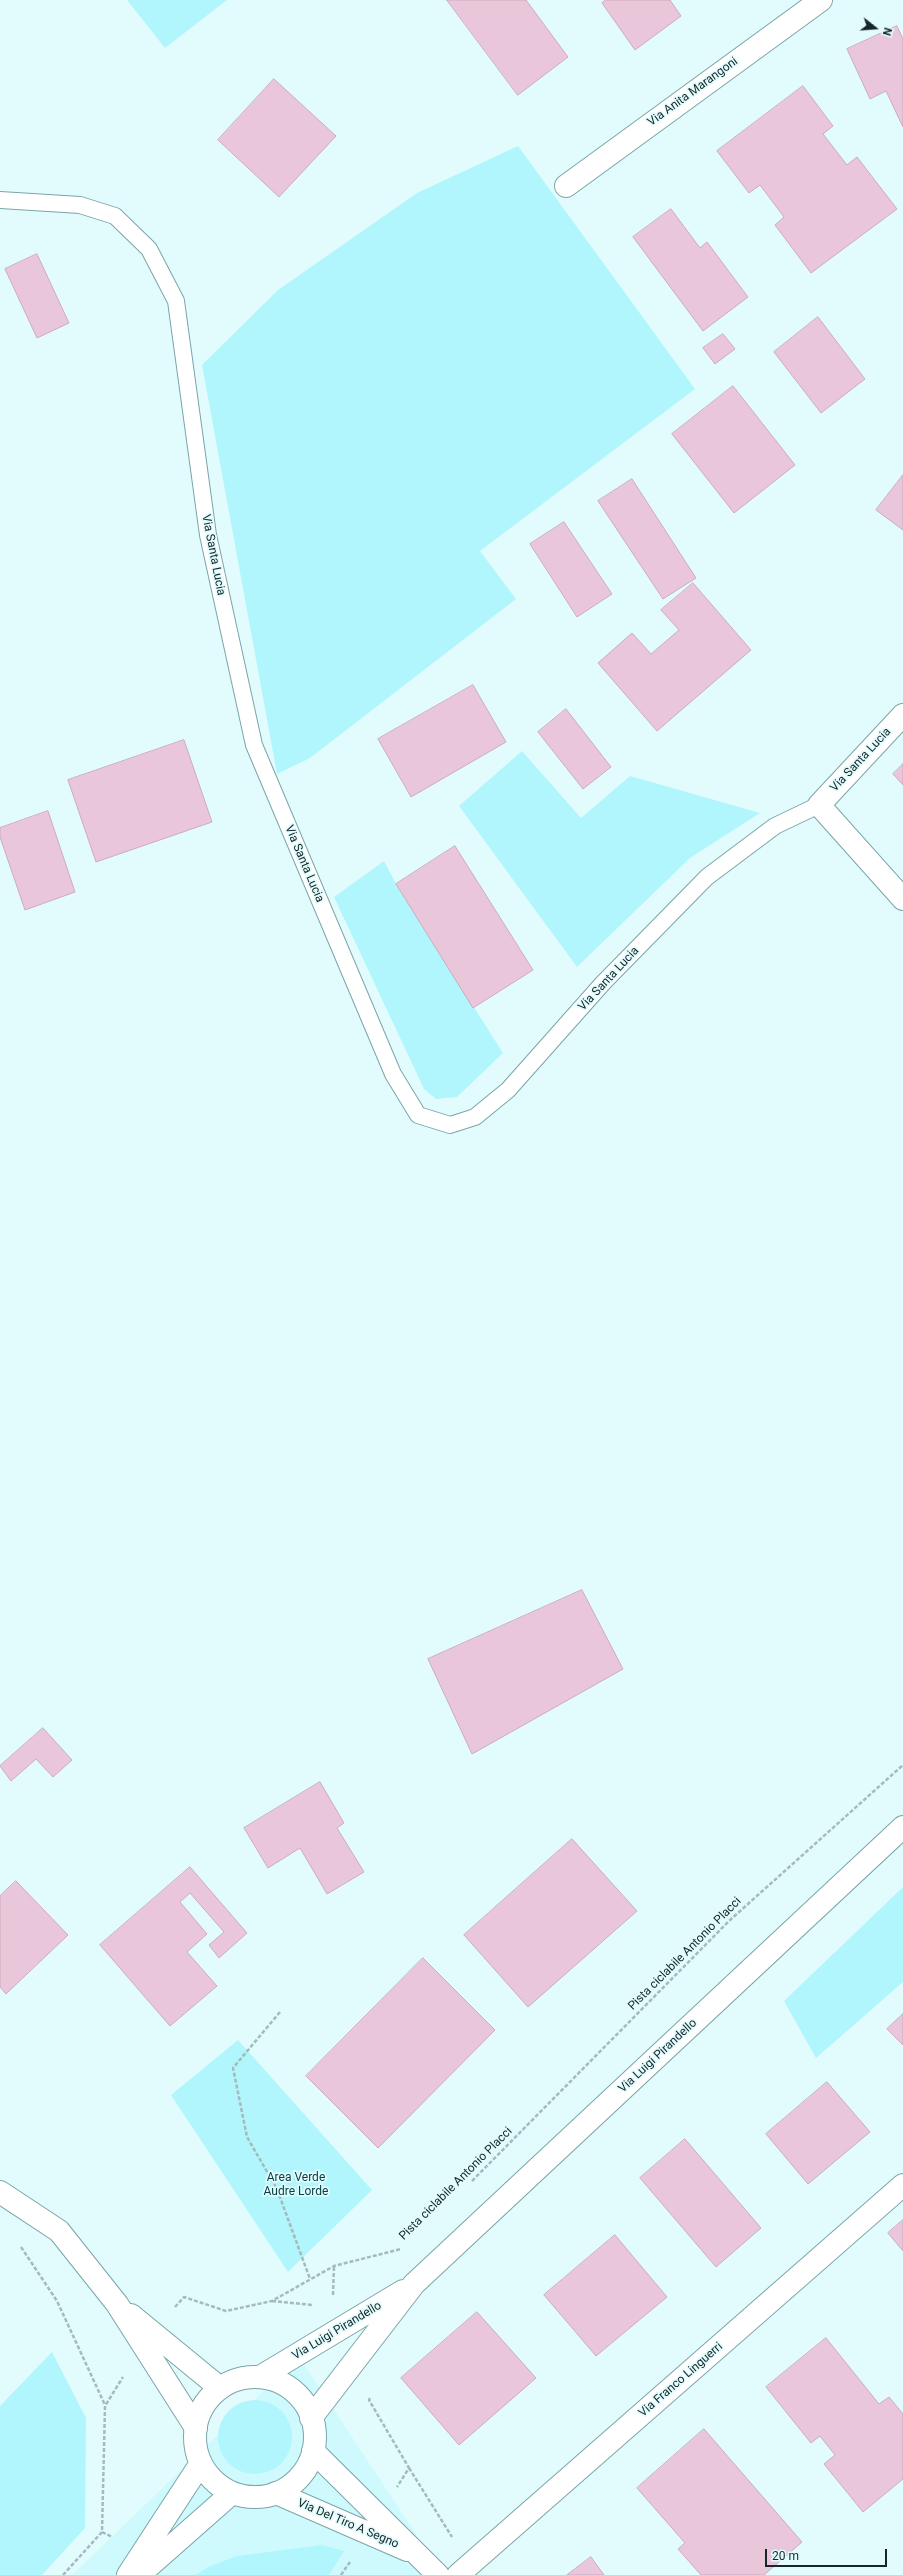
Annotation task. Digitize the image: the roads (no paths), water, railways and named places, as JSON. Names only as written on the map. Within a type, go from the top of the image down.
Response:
[{"type":"street","name":"Via Anita Marangoni","points":[[566,186],[821,0]]},
{"type":"street","name":"Via Santa Lucia","points":[[819,805],[903,715]]},
{"type":"street","points":[[819,805],[903,899]]},
{"type":"street","name":"Via Luigi Pirandello","points":[[312,2418],[414,2284],[903,1827]]},
{"type":"street","name":"Via Franco Linguerri","points":[[464,2570],[903,2185]]},
{"type":"street","points":[[0,2192],[59,2231],[117,2304],[148,2339],[196,2428]]},
{"type":"street","name":"Via Luigi Pirandello","points":[[260,2377],[414,2284]]},
{"type":"street","points":[[148,2339],[220,2388]]},
{"type":"street","name":"Via Luigi Pirandello","points":[[260,2377],[277,2381],[292,2390],[304,2402],[312,2418],[314,2434],[313,2451],[306,2469],[293,2483],[276,2493],[262,2497],[246,2497],[232,2493],[219,2486],[209,2476],[201,2463],[196,2446],[196,2428],[200,2413],[209,2399],[220,2388],[232,2381],[260,2377]]},
{"type":"street","name":"Via Del Tiro A Segno","points":[[313,2451],[420,2555],[438,2575]]},
{"type":"street","points":[[128,2575],[201,2463]]},
{"type":"street","points":[[139,2575],[232,2493]]},
{"type":"street","name":"Via Del Tiro A Segno","points":[[276,2493],[420,2555]]},
{"type":"lane","name":"Via Santa Lucia","points":[[0,200],[8,202],[80,205],[115,216],[149,249],[176,302],[208,535],[254,744],[393,1074],[418,1115],[450,1125],[475,1117],[508,1090],[603,983],[708,877],[775,826],[819,805]]},
{"type":"park label","name":"Area Verde Audre Lorde","points":[[296,2185]]}]
